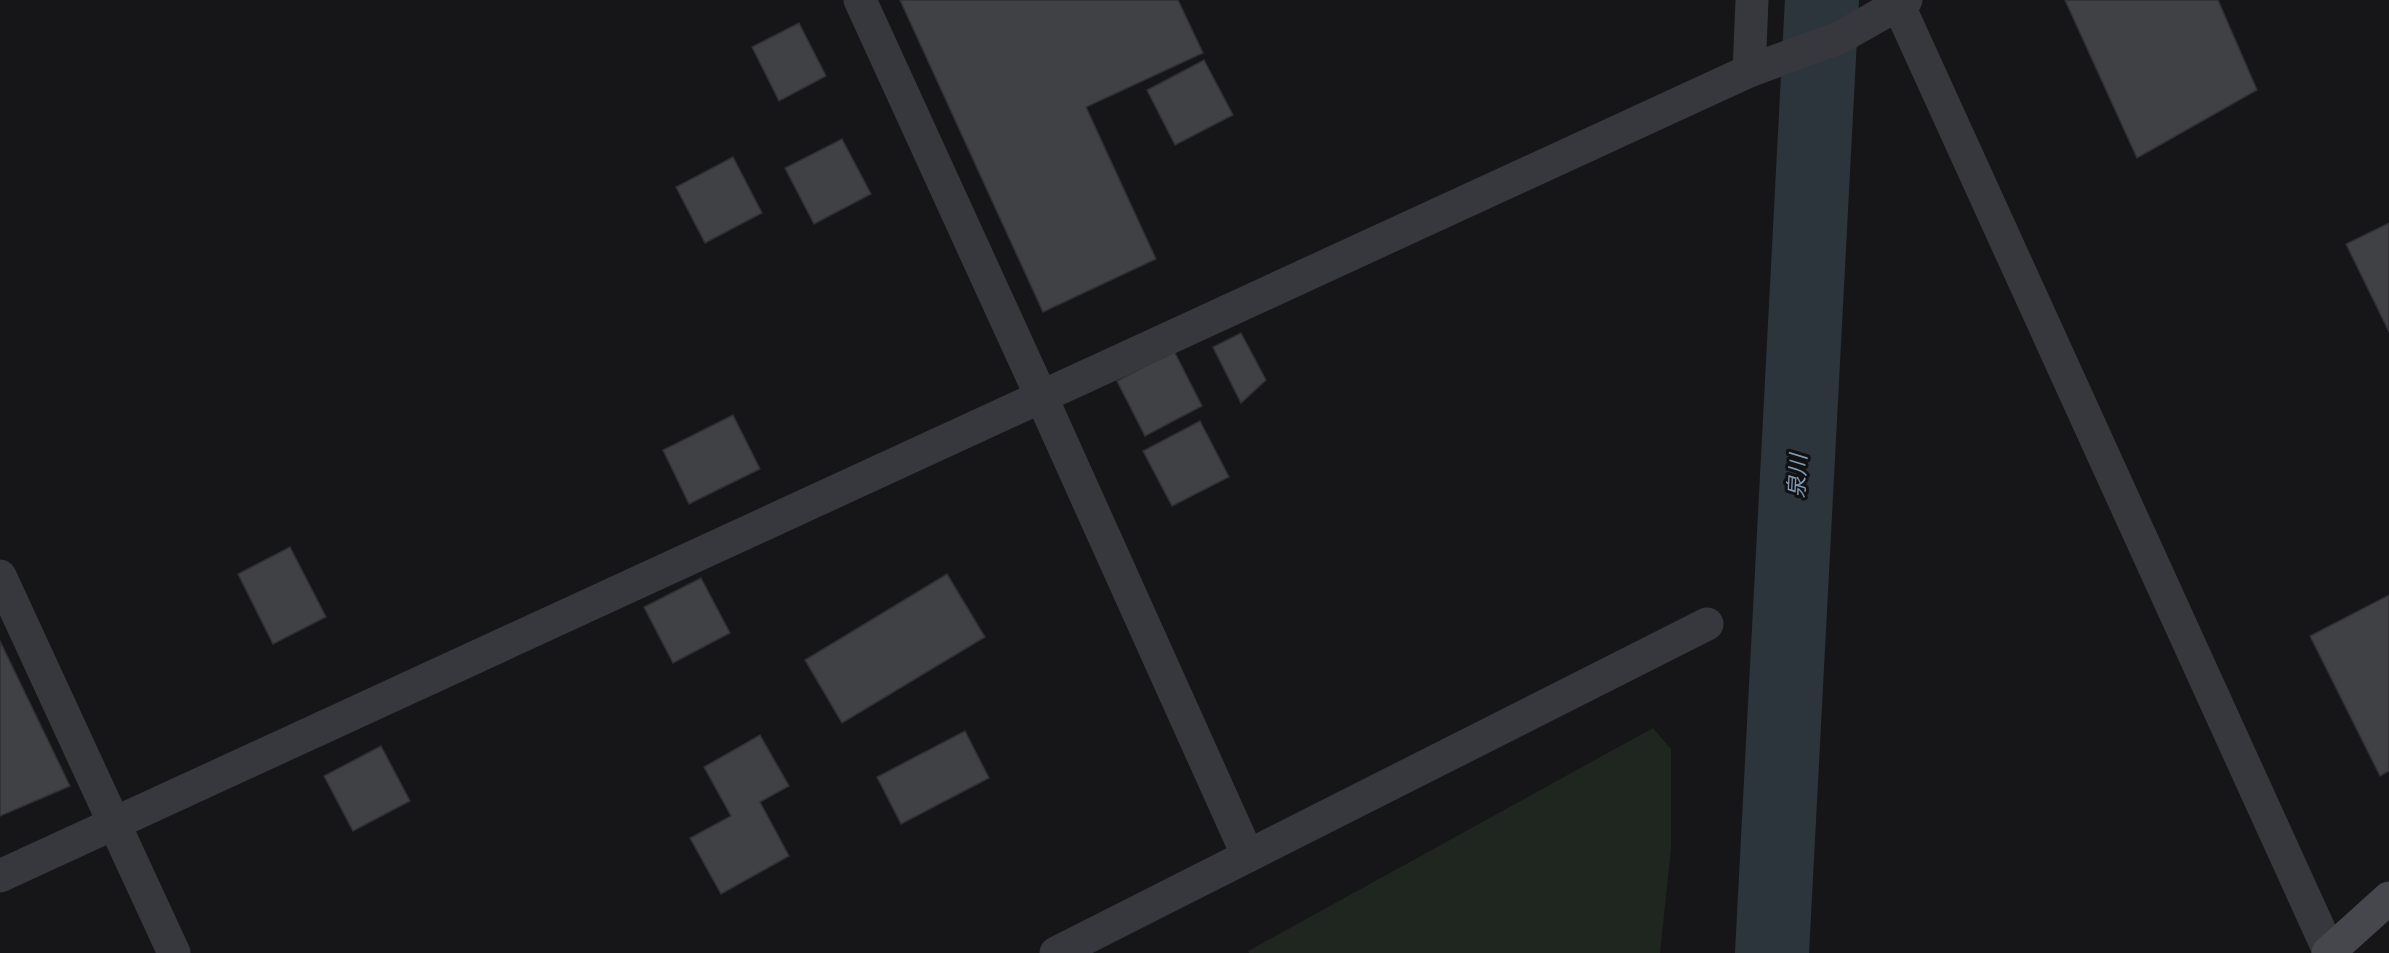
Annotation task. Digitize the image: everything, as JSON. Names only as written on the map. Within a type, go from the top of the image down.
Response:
[{"type":"street","points":[[860,0],[1248,856]]},
{"type":"street","points":[[1749,71],[1752,0]]},
{"type":"street","points":[[0,876],[1749,71],[1841,37],[1902,2],[2329,952],[2389,898]]},
{"type":"street","points":[[0,576],[174,953]]},
{"type":"street","points":[[1056,953],[1707,624]]},
{"type":"shaded area","points":[[1653,728],[1671,749],[1671,849],[1660,953],[1249,953],[1248,951]]},
{"type":"building","points":[[900,0],[1178,0],[1203,53],[1086,107],[1156,259],[1043,312]]},
{"type":"building","points":[[2065,0],[2218,0],[2257,90],[2137,158]]},
{"type":"building","points":[[799,23],[826,76],[779,101],[752,47]]},
{"type":"building","points":[[1204,60],[1233,115],[1175,145],[1147,90]]},
{"type":"building","points":[[842,139],[871,194],[814,224],[785,168]]},
{"type":"building","points":[[733,157],[762,213],[705,243],[676,187]]},
{"type":"building","points":[[2389,223],[2389,332],[2346,244]]},
{"type":"building","points":[[1241,333],[1266,380],[1241,403],[1213,347]]},
{"type":"building","points":[[1174,351],[1202,406],[1145,436],[1117,381]]},
{"type":"building","points":[[733,415],[760,469],[689,504],[663,450]]},
{"type":"building","points":[[1200,421],[1229,477],[1172,506],[1143,451]]},
{"type":"building","points":[[290,547],[326,617],[273,644],[238,574]]},
{"type":"building","points":[[947,574],[985,637],[842,723],[805,660]]},
{"type":"building","points":[[701,578],[730,633],[673,663],[644,607]]},
{"type":"building","points":[[2389,595],[2389,771],[2380,776],[2310,636]]},
{"type":"building","points":[[0,641],[70,786],[0,816]]},
{"type":"building","points":[[965,731],[989,778],[901,824],[877,777]]},
{"type":"building","points":[[760,735],[789,786],[760,802],[789,856],[721,894],[690,838],[731,816],[704,767]]},
{"type":"building","points":[[381,746],[410,801],[353,831],[324,776]]},
{"type":"waterway","name":"泉川","points":[[1772,953],[1822,0]]}]
